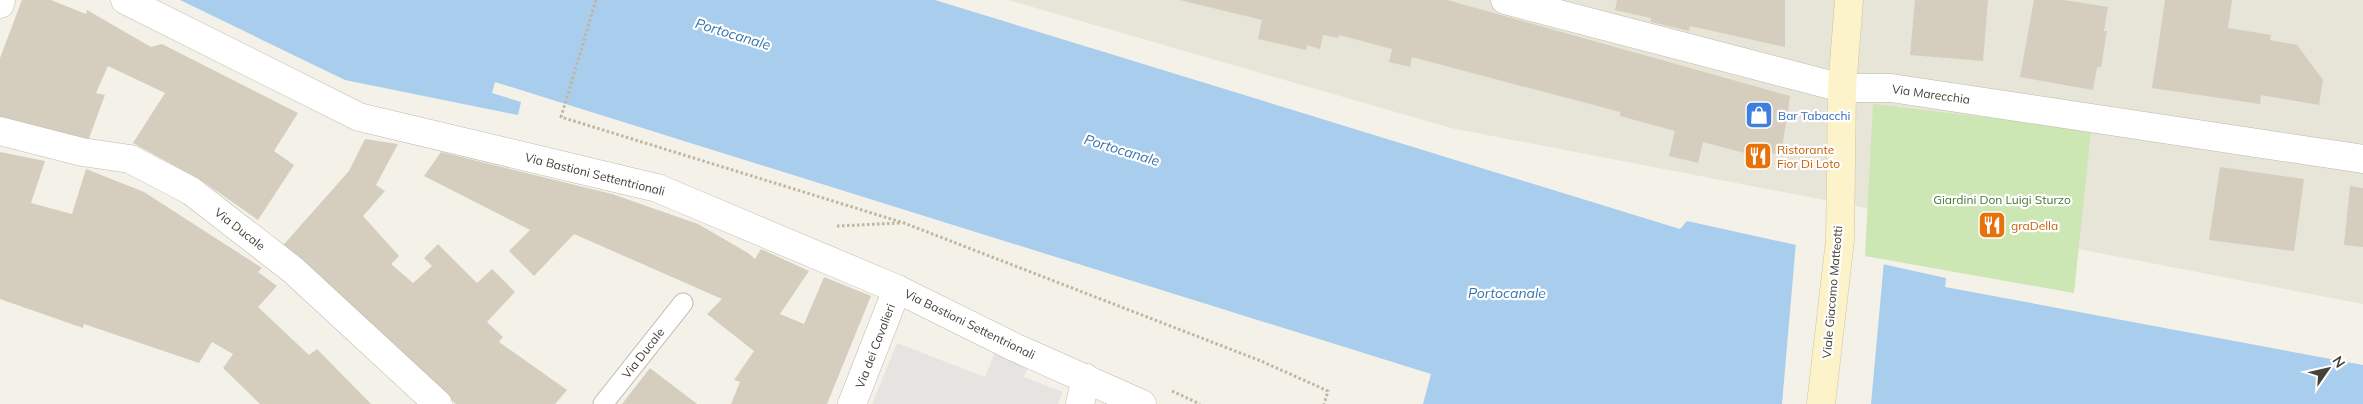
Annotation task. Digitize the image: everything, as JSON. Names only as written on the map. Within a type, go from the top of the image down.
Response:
[{"type":"main road","name":"Viale Giacomo Matteotti","points":[[1821,404],[1840,240],[1842,88],[1849,0]]},
{"type":"street","points":[[0,4],[1,0]]},
{"type":"street","name":"Via Bastioni Settentrionali","points":[[125,0],[359,117],[657,188],[897,288],[1014,347],[1083,391],[1142,404]]},
{"type":"street","name":"Via Marecchia","points":[[1505,0],[1842,88],[1891,88],[2363,159]]},
{"type":"street","name":"Via Ducale","points":[[0,131],[82,152],[130,159],[191,190],[293,270],[438,404]]},
{"type":"street","name":"Via dei Cavalieri","points":[[852,404],[897,288]]},
{"type":"lane","name":"Via Ducale","points":[[603,404],[683,302]]},
{"type":"path","points":[[596,0],[561,117],[904,223],[1261,361],[1328,391],[1324,404]]},
{"type":"path","points":[[832,232],[837,226],[904,223]]},
{"type":"shaded area","points":[[1008,0],[2363,0],[2363,304],[1451,128]]},
{"type":"shaded area","points":[[897,343],[985,377],[996,350],[1029,363],[1024,377],[1063,392],[1058,404],[872,404]]},
{"type":"green space","name":"Giardini Don Luigi Sturzo","points":[[1873,104],[2091,130],[2074,293],[1865,256]]},
{"type":"water","name":"Portocanale","points":[[180,0],[935,0],[1680,229],[1687,221],[1946,278],[1945,287],[2363,365],[2363,404],[1423,404],[1431,374],[495,82],[492,93],[521,102],[518,115],[345,80]]},
{"type":"pier","points":[[1796,242],[1884,261],[1871,404],[1782,404]]},
{"type":"building","points":[[22,0],[51,0],[86,14],[87,10],[151,47],[162,44],[298,113],[274,151],[294,165],[258,220],[202,181],[133,143],[165,93],[108,66],[96,93],[105,95],[88,141],[0,125],[0,58]]},
{"type":"building","points":[[1180,0],[1447,0],[1790,96],[1781,155],[1762,151],[1760,157],[1703,142],[1698,163],[1669,156],[1675,131],[1620,116],[1620,112],[1412,57],[1410,67],[1389,62],[1392,49],[1339,35],[1338,38],[1323,35],[1320,49],[1307,45],[1306,50],[1258,39],[1262,20]]},
{"type":"building","points":[[1617,0],[1785,0],[1785,47],[1690,26],[1689,31],[1651,22],[1651,18],[1615,10]]},
{"type":"building","points":[[1915,0],[1988,0],[1983,61],[1910,55]]},
{"type":"building","points":[[2034,0],[2064,0],[2108,7],[2104,31],[2107,31],[2101,67],[2097,67],[2093,90],[2020,77]]},
{"type":"building","points":[[2165,0],[2232,0],[2228,28],[2271,35],[2270,40],[2297,45],[2323,80],[2319,105],[2261,95],[2260,104],[2152,88]]},
{"type":"building","points":[[365,139],[398,144],[376,185],[385,191],[363,216],[399,256],[391,264],[413,283],[432,266],[424,258],[438,244],[477,283],[492,269],[515,292],[487,322],[503,337],[499,342],[567,390],[555,404],[456,404],[278,251],[349,171]]},
{"type":"building","points":[[0,152],[45,161],[31,203],[72,214],[86,169],[144,192],[262,268],[258,272],[277,286],[258,307],[309,355],[317,349],[371,404],[260,404],[223,368],[233,354],[212,342],[199,363],[84,324],[83,328],[0,299]]},
{"type":"building","points":[[441,152],[612,194],[698,224],[755,259],[761,249],[809,271],[780,314],[804,324],[824,277],[871,296],[827,404],[731,404],[740,382],[734,380],[754,351],[707,314],[722,299],[574,234],[534,276],[509,251],[530,230],[424,176]]},
{"type":"building","points":[[2220,167],[2304,179],[2294,251],[2209,240]]},
{"type":"building","points":[[2350,186],[2363,188],[2363,247],[2344,245]]},
{"type":"building","points":[[650,368],[697,404],[622,404]]},
{"type":"place","name":"Bar Tabacchi","points":[[1759,115]]},
{"type":"place","name":"Ristorante Fior Di Loto","points":[[1758,156]]},
{"type":"place","name":"graDella","points":[[1992,225]]}]
